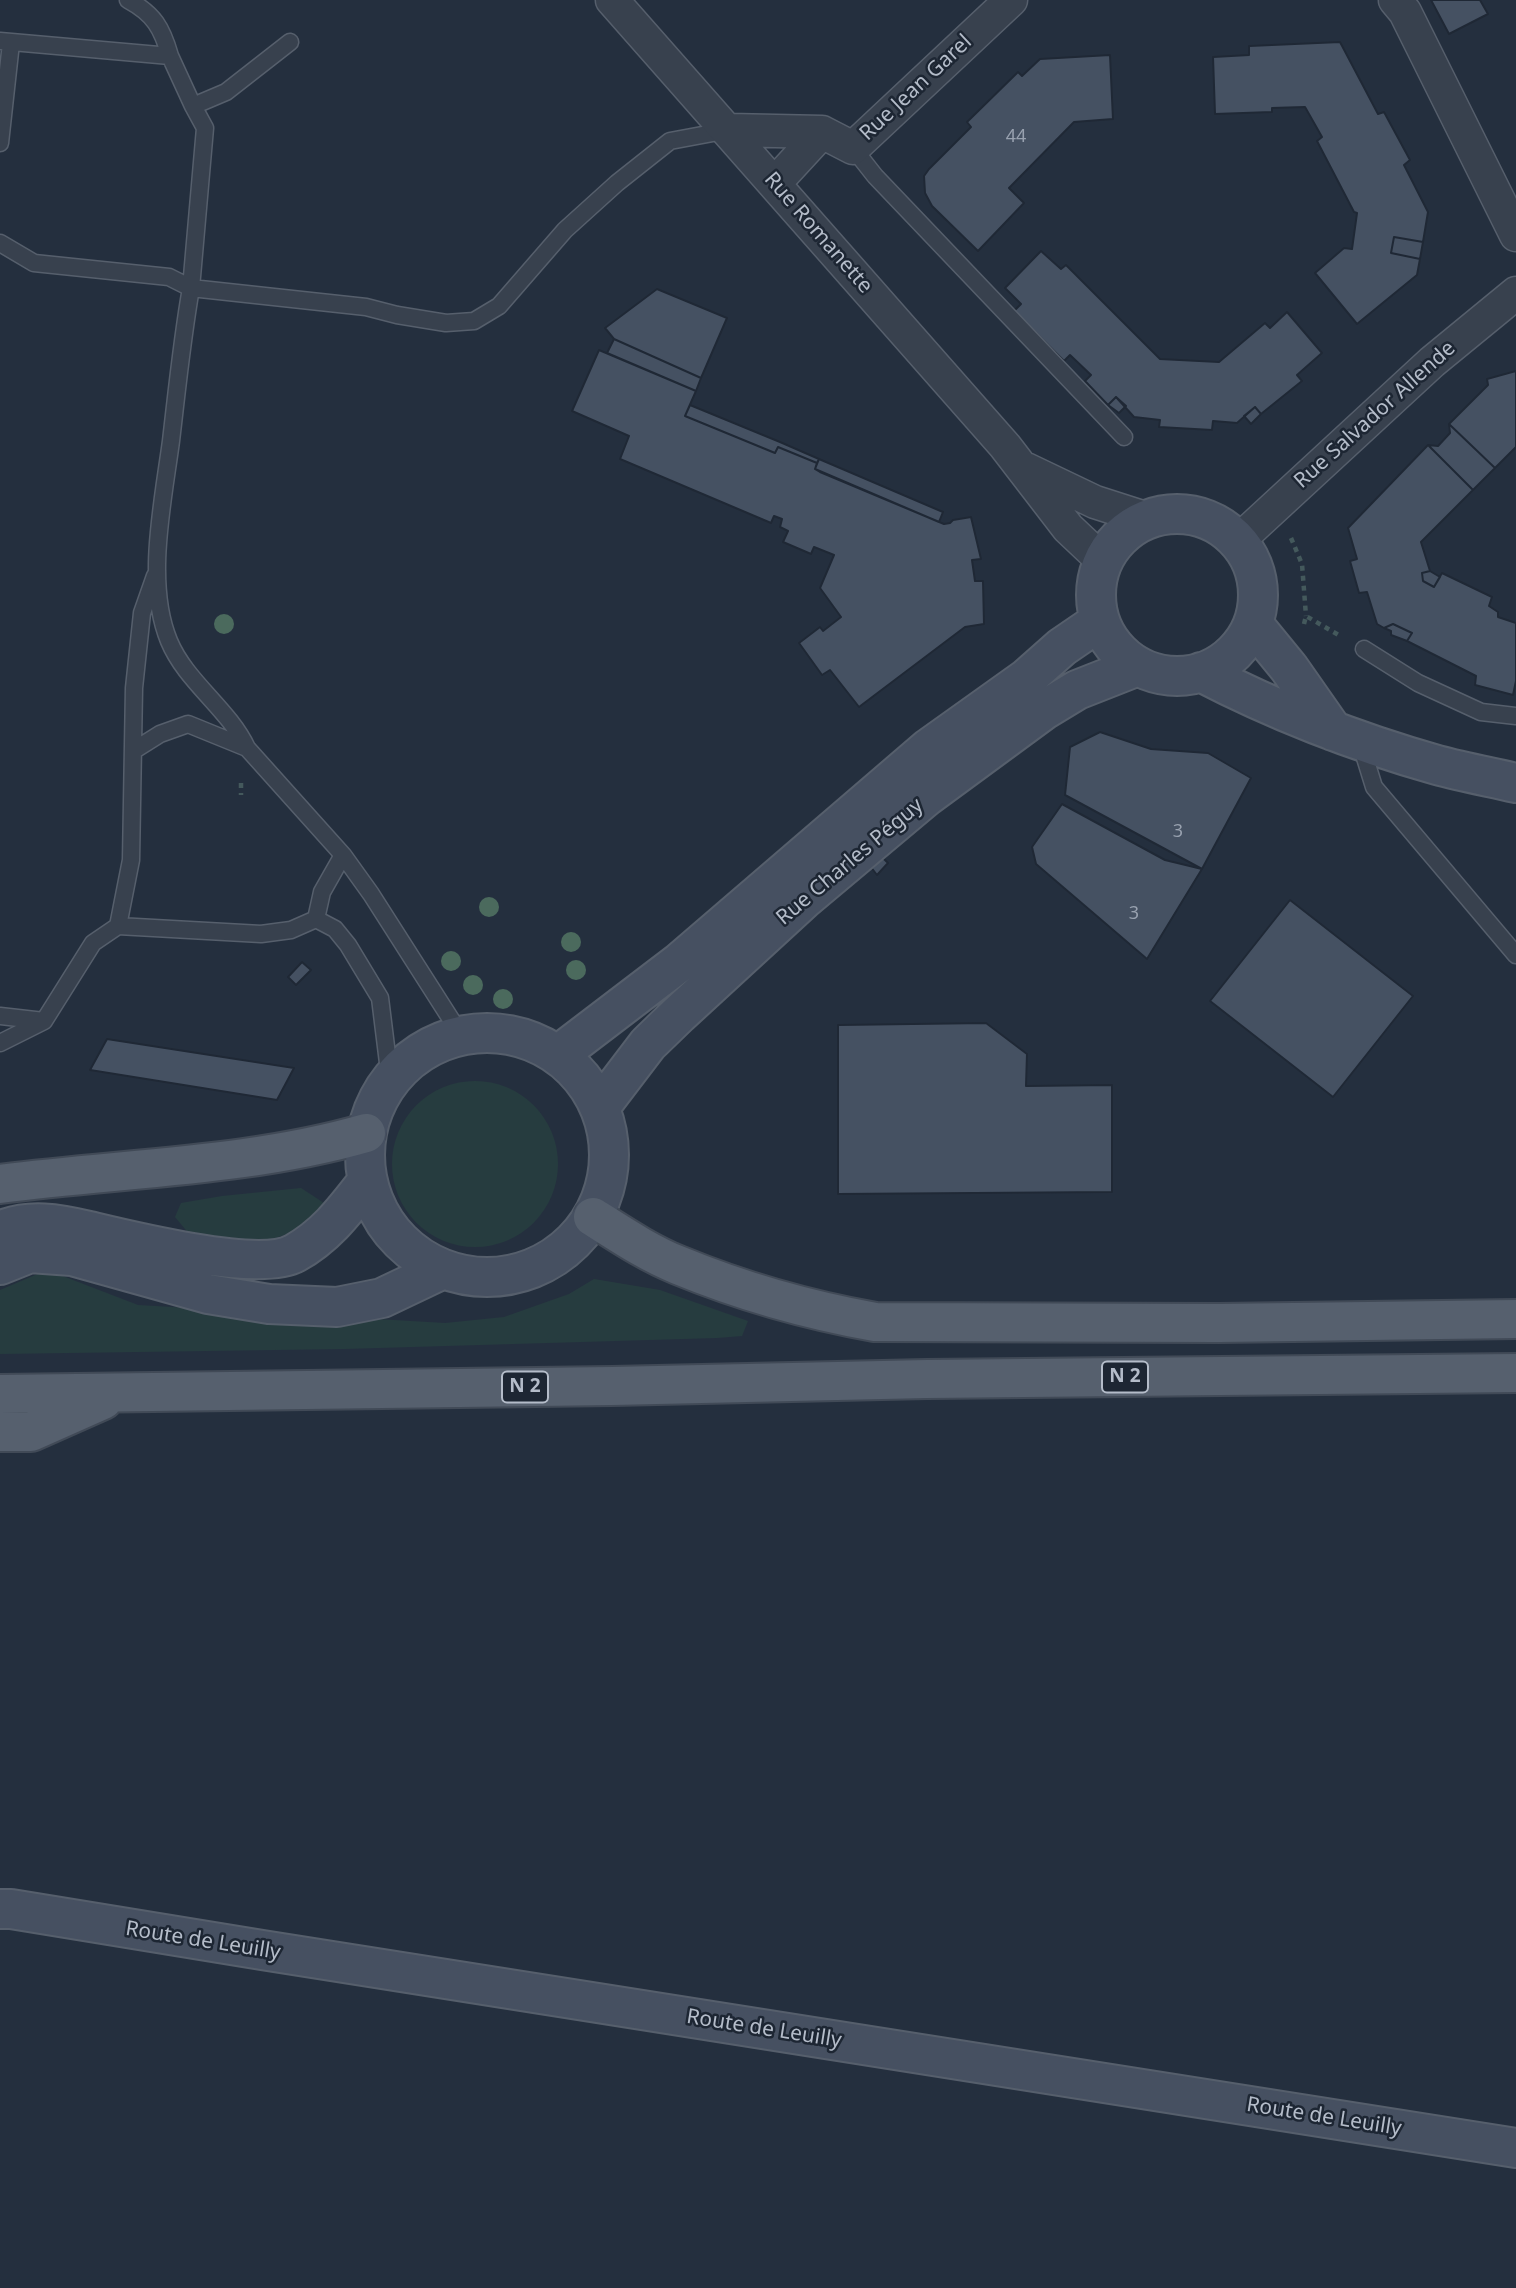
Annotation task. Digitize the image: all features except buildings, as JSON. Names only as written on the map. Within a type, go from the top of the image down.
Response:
[{"type":"main road","points":[[1167,514],[1186,514],[1223,528],[1238,541],[1255,572],[1258,589],[1252,624],[1233,654],[1218,665],[1180,676],[1158,674],[1122,655],[1109,639],[1096,601],[1097,580],[1103,561],[1122,536],[1148,519],[1167,514]]},
{"type":"main road","name":"Rue Charles Péguy","points":[[558,1055],[680,962],[929,748],[1027,678],[1062,647],[1101,621]]},
{"type":"main road","points":[[1252,624],[1346,735]]},
{"type":"main road","name":"Rue Charles Péguy","points":[[600,1107],[648,1044],[679,1014],[803,900],[927,796],[1044,709],[1077,690],[1139,666]]},
{"type":"main road","points":[[1201,672],[1256,701],[1346,735],[1438,765],[1516,783]]},
{"type":"main road","points":[[495,1032],[528,1039],[558,1055],[575,1069],[589,1087],[600,1107],[608,1135],[610,1163],[604,1191],[593,1217],[571,1244],[543,1264],[511,1275],[476,1277],[443,1269],[408,1250],[382,1219],[367,1182],[364,1157],[366,1133],[375,1104],[390,1079],[411,1058],[434,1044],[461,1035],[495,1032]]},
{"type":"main road","points":[[0,1184],[276,1154],[366,1133]]},
{"type":"main road","points":[[0,1231],[15,1224],[62,1225],[177,1251],[257,1259],[292,1255],[329,1230],[367,1182]]},
{"type":"main road","points":[[593,1217],[676,1265],[778,1300],[832,1315],[875,1322],[1219,1324],[1516,1319]]},
{"type":"main road","points":[[0,1265],[30,1253],[72,1256],[208,1294],[269,1304],[337,1307],[382,1298],[443,1269]]},
{"type":"main road","name":"N 2","points":[[12,1394],[914,1379],[1516,1373]]},
{"type":"main road","points":[[15,1432],[122,1392]]},
{"type":"main road","name":"Route de Leuilly","points":[[4,1907],[392,1972],[853,2042],[1516,2148]]},
{"type":"street","name":"Rue Romanette","points":[[612,0],[729,130],[1023,468],[1068,528],[1103,561]]},
{"type":"street","name":"Rue Jean Garel","points":[[729,130],[822,132],[853,148],[1011,0]]},
{"type":"street","points":[[1395,0],[1405,12],[1516,235]]},
{"type":"street","points":[[775,183],[822,132]]},
{"type":"street","name":"Rue Salvador Allende","points":[[1238,541],[1432,362],[1516,293]]},
{"type":"street","name":"Rue Romanette","points":[[1023,468],[1096,502],[1148,519]]},
{"type":"lane","points":[[118,926],[131,860],[134,688],[142,613],[156,570],[182,340],[191,288],[205,128],[170,56],[163,31],[141,7],[128,0]]},
{"type":"lane","points":[[0,143],[5,42],[170,56]]},
{"type":"lane","points":[[193,107],[226,92],[290,42]]},
{"type":"lane","points":[[0,243],[34,263],[169,277],[191,288],[366,307],[446,323],[474,321],[499,306],[565,230],[670,141],[729,130]]},
{"type":"lane","points":[[853,148],[875,176],[1124,437]]},
{"type":"lane","points":[[156,570],[169,642],[185,667],[238,730],[247,748],[343,855],[461,1035]]},
{"type":"lane","points":[[1364,649],[1418,683],[1481,712],[1516,716]]},
{"type":"lane","points":[[133,751],[160,734],[188,724],[247,748]]},
{"type":"lane","points":[[1346,735],[1374,787],[1516,955]]},
{"type":"lane","points":[[316,919],[322,892],[343,855]]},
{"type":"lane","points":[[0,1043],[44,1021],[93,943],[118,926],[261,934],[291,930],[316,919]]},
{"type":"lane","points":[[316,919],[335,929],[348,944],[380,999],[390,1079]]},
{"type":"lane","points":[[0,1016],[44,1021]]},
{"type":"path","points":[[1268,511],[1289,533],[1302,564],[1306,616]]},
{"type":"green space","points":[[475,1081],[507,1087],[534,1105],[552,1132],[558,1164],[552,1196],[534,1223],[507,1241],[475,1247],[443,1241],[416,1223],[398,1196],[392,1164],[398,1132],[416,1105],[443,1087]]},
{"type":"green space","points":[[301,1188],[324,1203],[319,1212],[293,1232],[270,1239],[250,1242],[190,1235],[175,1217],[181,1203]]},
{"type":"green space","points":[[47,1270],[138,1305],[445,1323],[504,1317],[569,1294],[594,1279],[660,1290],[748,1321],[742,1336],[717,1338],[344,1349],[0,1354],[0,1290]]}]
